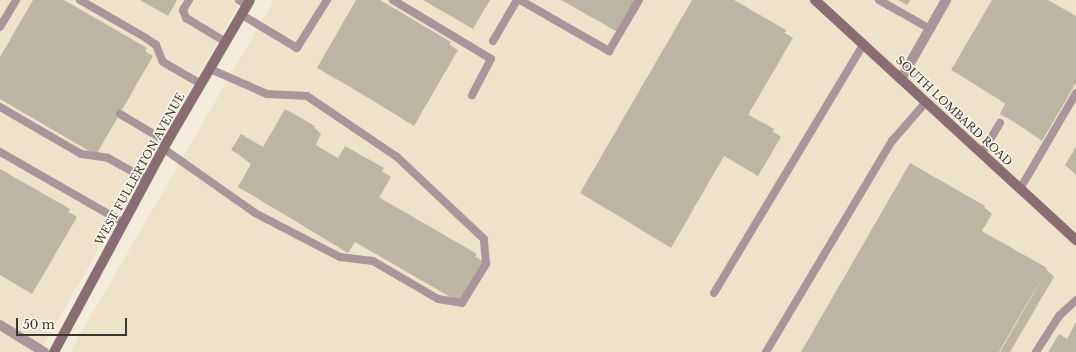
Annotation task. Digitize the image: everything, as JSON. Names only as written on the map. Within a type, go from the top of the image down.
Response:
[{"type":"street","points":[[901,79],[946,0]]},
{"type":"street","name":"SOUTH LOMBARD ROAD","points":[[818,1],[1076,240]]},
{"type":"street","name":"WEST FULLERTON AVENUE","points":[[54,352],[165,146],[242,15],[245,2]]},
{"type":"street","points":[[0,325],[44,352]]},
{"type":"lane","points":[[0,27],[16,0]]},
{"type":"lane","points":[[80,0],[146,38],[156,45],[163,62],[201,84]]},
{"type":"lane","points":[[189,0],[183,10],[186,18],[226,42]]},
{"type":"lane","points":[[242,15],[297,48],[327,0]]},
{"type":"lane","points":[[393,0],[491,59],[472,95]]},
{"type":"lane","points":[[493,41],[517,0]]},
{"type":"lane","points":[[520,0],[609,50],[639,0]]},
{"type":"lane","points":[[879,0],[930,29]]},
{"type":"lane","points":[[714,293],[863,44]]},
{"type":"lane","points":[[120,114],[255,213],[340,257],[373,261],[438,299],[462,304],[486,264],[484,239],[397,157],[307,96],[267,94],[210,69]]},
{"type":"lane","points":[[1020,189],[1076,93]]},
{"type":"lane","points":[[766,352],[892,141],[926,102]]},
{"type":"lane","points":[[0,107],[81,154],[108,158],[147,180]]},
{"type":"lane","points":[[982,154],[1000,123]]},
{"type":"lane","points":[[0,152],[124,223]]},
{"type":"lane","points":[[1036,352],[1059,316],[1076,300]]},
{"type":"shaded area","points":[[0,0],[241,0],[40,352],[0,352]]},
{"type":"shaded area","points":[[274,0],[1076,0],[1076,352],[70,352]]},
{"type":"building","points":[[33,0],[64,0],[147,48],[88,148],[0,97],[0,57]]},
{"type":"building","points":[[356,0],[380,0],[451,42],[406,119],[317,68]]},
{"type":"building","points":[[427,0],[479,0],[466,23]]},
{"type":"building","points":[[565,0],[632,0],[615,29]]},
{"type":"building","points":[[692,0],[734,0],[786,30],[740,110],[774,129],[751,169],[717,149],[663,242],[580,193]]},
{"type":"building","points":[[992,0],[1048,0],[1076,16],[1076,63],[1035,134],[1000,114],[1006,102],[951,70]]},
{"type":"building","points":[[285,109],[315,126],[307,140],[338,158],[345,146],[384,168],[370,192],[477,254],[452,296],[347,235],[340,247],[238,187],[252,162],[231,150],[241,134],[263,147]]},
{"type":"building","points":[[910,163],[985,206],[973,226],[1047,268],[999,352],[801,352]]},
{"type":"building","points":[[0,169],[70,209],[25,287],[0,273]]},
{"type":"building","points":[[1076,322],[1076,352],[1048,352],[1059,334],[1067,339]]}]
